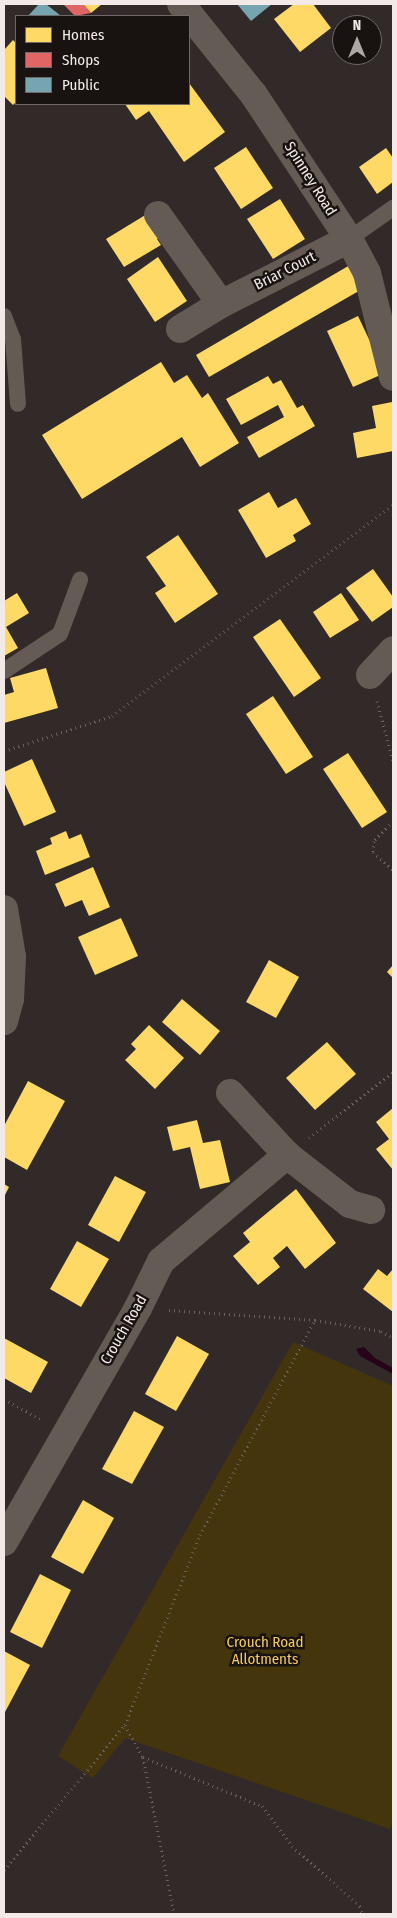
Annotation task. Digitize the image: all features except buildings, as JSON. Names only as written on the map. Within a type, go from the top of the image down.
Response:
[{"type":"street","name":"Spinney Road","points":[[182,4],[254,95],[349,239],[367,273],[393,377]]},
{"type":"street","points":[[158,215],[221,304]]},
{"type":"street","name":"Briar Court","points":[[180,329],[221,304],[349,239]]},
{"type":"street","points":[[370,675],[393,650]]},
{"type":"street","points":[[4,909],[12,957],[10,999],[4,1021]]},
{"type":"street","points":[[230,1093],[287,1155],[350,1204],[371,1210]]},
{"type":"street","name":"Crouch Road","points":[[4,1542],[64,1433],[138,1308],[161,1261],[287,1155]]},
{"type":"lane","points":[[349,239],[393,208]]},
{"type":"lane","points":[[4,316],[13,339],[18,404]]},
{"type":"lane","points":[[4,671],[60,634],[80,580]]},
{"type":"path","points":[[4,751],[112,716],[393,505]]},
{"type":"path","points":[[370,675],[393,761]]},
{"type":"path","points":[[393,821],[374,841],[373,852],[393,870]]},
{"type":"path","points":[[287,1155],[393,1072]]},
{"type":"path","points":[[138,1308],[315,1320],[381,1331],[393,1338]]},
{"type":"path","points":[[4,1870],[125,1725],[200,1535],[315,1320]]},
{"type":"path","points":[[4,1399],[64,1433]]},
{"type":"path","points":[[125,1725],[143,1757],[174,1914]]},
{"type":"path","points":[[143,1757],[262,1806],[292,1846],[360,1906],[362,1914]]},
{"type":"green space","name":"Crouch Road Allotments","points":[[293,1342],[393,1386],[393,1820],[390,1829],[125,1738],[93,1778],[58,1756]]},
{"type":"shaded area","points":[[364,1347],[375,1358],[393,1368],[393,1374],[360,1356],[356,1349]]}]
